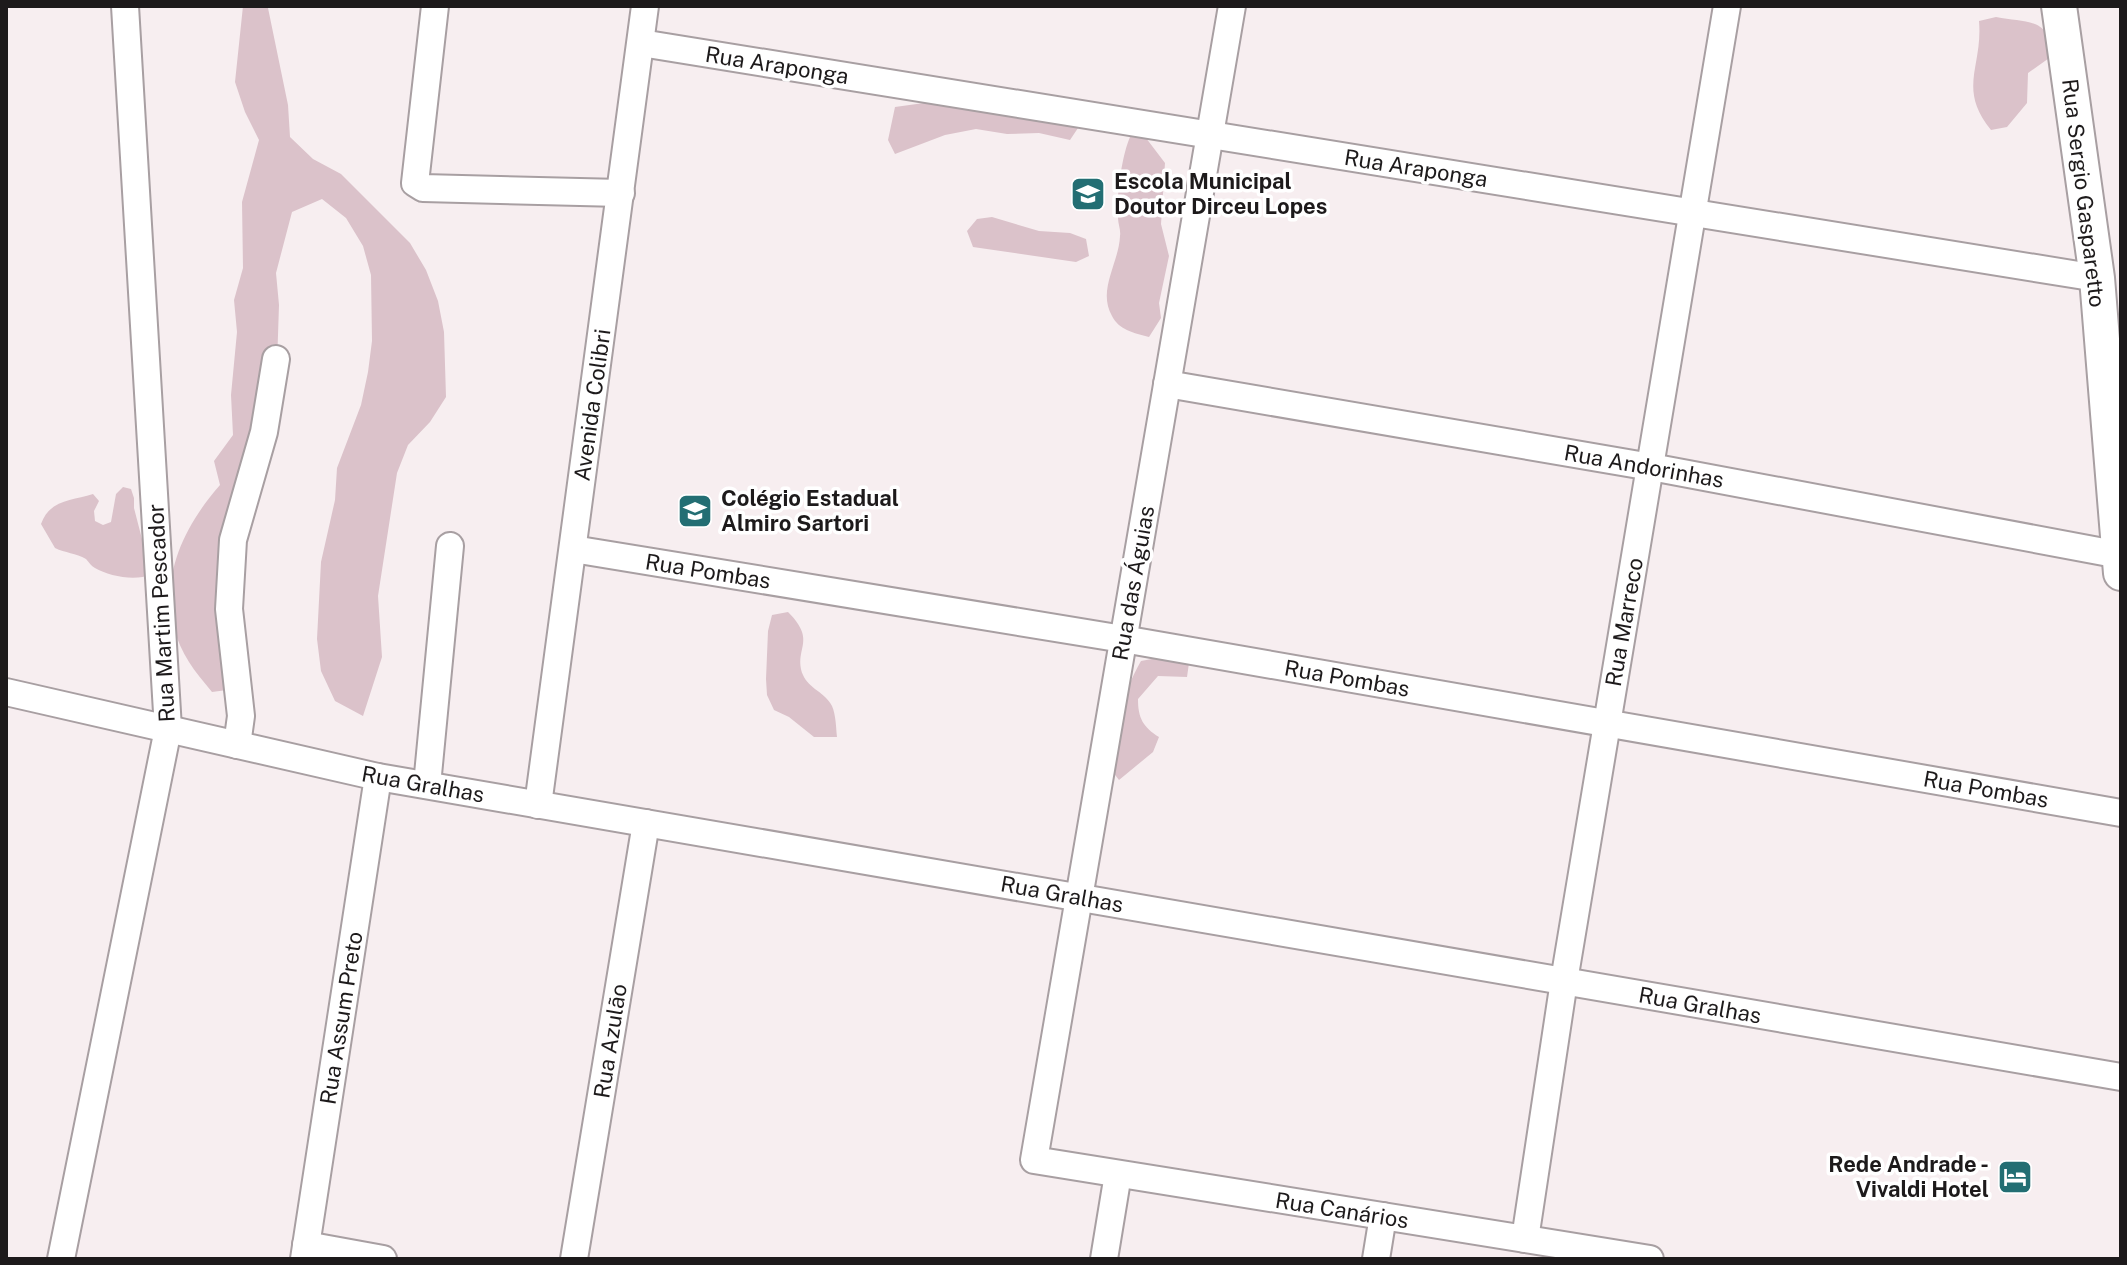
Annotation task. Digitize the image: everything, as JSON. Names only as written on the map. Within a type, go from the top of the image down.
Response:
[{"type":"street","name":"Rua Martim Pescador","points":[[61,1259],[168,729],[125,6]]},
{"type":"street","points":[[435,6],[415,183],[423,188],[621,193]]},
{"type":"street","name":"Avenida Colibri","points":[[538,805],[645,6]]},
{"type":"street","name":"Rua das Águias","points":[[1034,1160],[1232,6]]},
{"type":"street","name":"Rua Marreco","points":[[1525,1239],[1606,722],[1727,6]]},
{"type":"street","name":"Rua Sergio Gasparetto","points":[[2059,6],[2097,278],[2120,564]]},
{"type":"street","name":"Rua Araponga","points":[[641,43],[2097,278]]},
{"type":"street","points":[[237,745],[241,716],[229,609],[233,540],[264,432],[276,359]]},
{"type":"street","name":"Rua Andorinhas","points":[[1167,384],[1651,467],[2120,564]]},
{"type":"street","points":[[427,785],[450,546]]},
{"type":"street","name":"Rua Pombas","points":[[573,549],[1123,639],[2121,813]]},
{"type":"street","name":"Rua Gralhas","points":[[6,692],[378,777],[2121,1077]]},
{"type":"street","name":"Rua Assum Preto","points":[[305,1252],[378,777]]},
{"type":"street","name":"Rua Azulão","points":[[574,1259],[646,823]]},
{"type":"street","name":"Rua Canários","points":[[1034,1160],[1640,1258]]},
{"type":"street","points":[[1104,1259],[1118,1174]]},
{"type":"street","points":[[1376,1259],[1383,1216]]},
{"type":"street","points":[[305,1252],[383,1259]]},
{"type":"shaded area","points":[[243,6],[268,8],[288,105],[290,137],[313,159],[341,174],[410,243],[426,270],[438,301],[444,332],[446,397],[430,422],[408,445],[397,473],[378,596],[382,657],[363,716],[335,701],[321,671],[317,639],[321,562],[335,500],[337,468],[361,405],[368,372],[372,341],[371,275],[363,246],[346,218],[322,199],[292,212],[276,273],[279,305],[277,365],[283,394],[248,444],[232,502],[242,688],[212,692],[189,662],[177,639],[171,615],[173,569],[191,525],[220,485],[214,461],[233,435],[231,395],[237,332],[234,300],[243,268],[242,202],[259,140],[235,82]]},
{"type":"shaded area","points":[[1996,17],[2042,28],[2051,43],[2052,56],[2028,73],[2027,103],[2007,127],[1991,130],[1975,102],[1973,89],[1979,21]]},
{"type":"shaded area","points":[[931,102],[1047,119],[1078,128],[1070,140],[1039,133],[1007,134],[976,129],[945,135],[895,154],[888,140],[895,107]]},
{"type":"shaded area","points":[[1130,137],[1146,138],[1165,163],[1161,224],[1169,256],[1159,303],[1161,318],[1149,337],[1119,325],[1112,316],[1107,296],[1119,246],[1119,188]]},
{"type":"shaded area","points":[[992,217],[1039,231],[1070,233],[1086,239],[1089,256],[1076,262],[973,247],[967,231],[977,219]]},
{"type":"shaded area","points":[[123,487],[131,489],[134,498],[151,574],[145,576],[130,578],[108,573],[82,557],[55,548],[41,524],[56,505],[93,494],[99,501],[94,511],[95,521],[103,525],[111,522],[116,494]]},
{"type":"shaded area","points":[[788,612],[802,631],[803,675],[832,706],[837,737],[814,737],[789,717],[774,710],[767,695],[768,631],[772,615]]},
{"type":"shaded area","points":[[1157,658],[1189,663],[1187,677],[1158,676],[1138,699],[1142,721],[1159,737],[1153,752],[1119,780],[1109,767],[1124,699],[1141,661]]},
{"type":"place","name":"Escola Municipal Doutor Dirceu Lopes","points":[[1088,194]]},
{"type":"place","name":"Colégio Estadual Almiro Sartori","points":[[695,511]]},
{"type":"place","name":"Rede Andrade - Vivaldi Hotel","points":[[2015,1177]]}]
